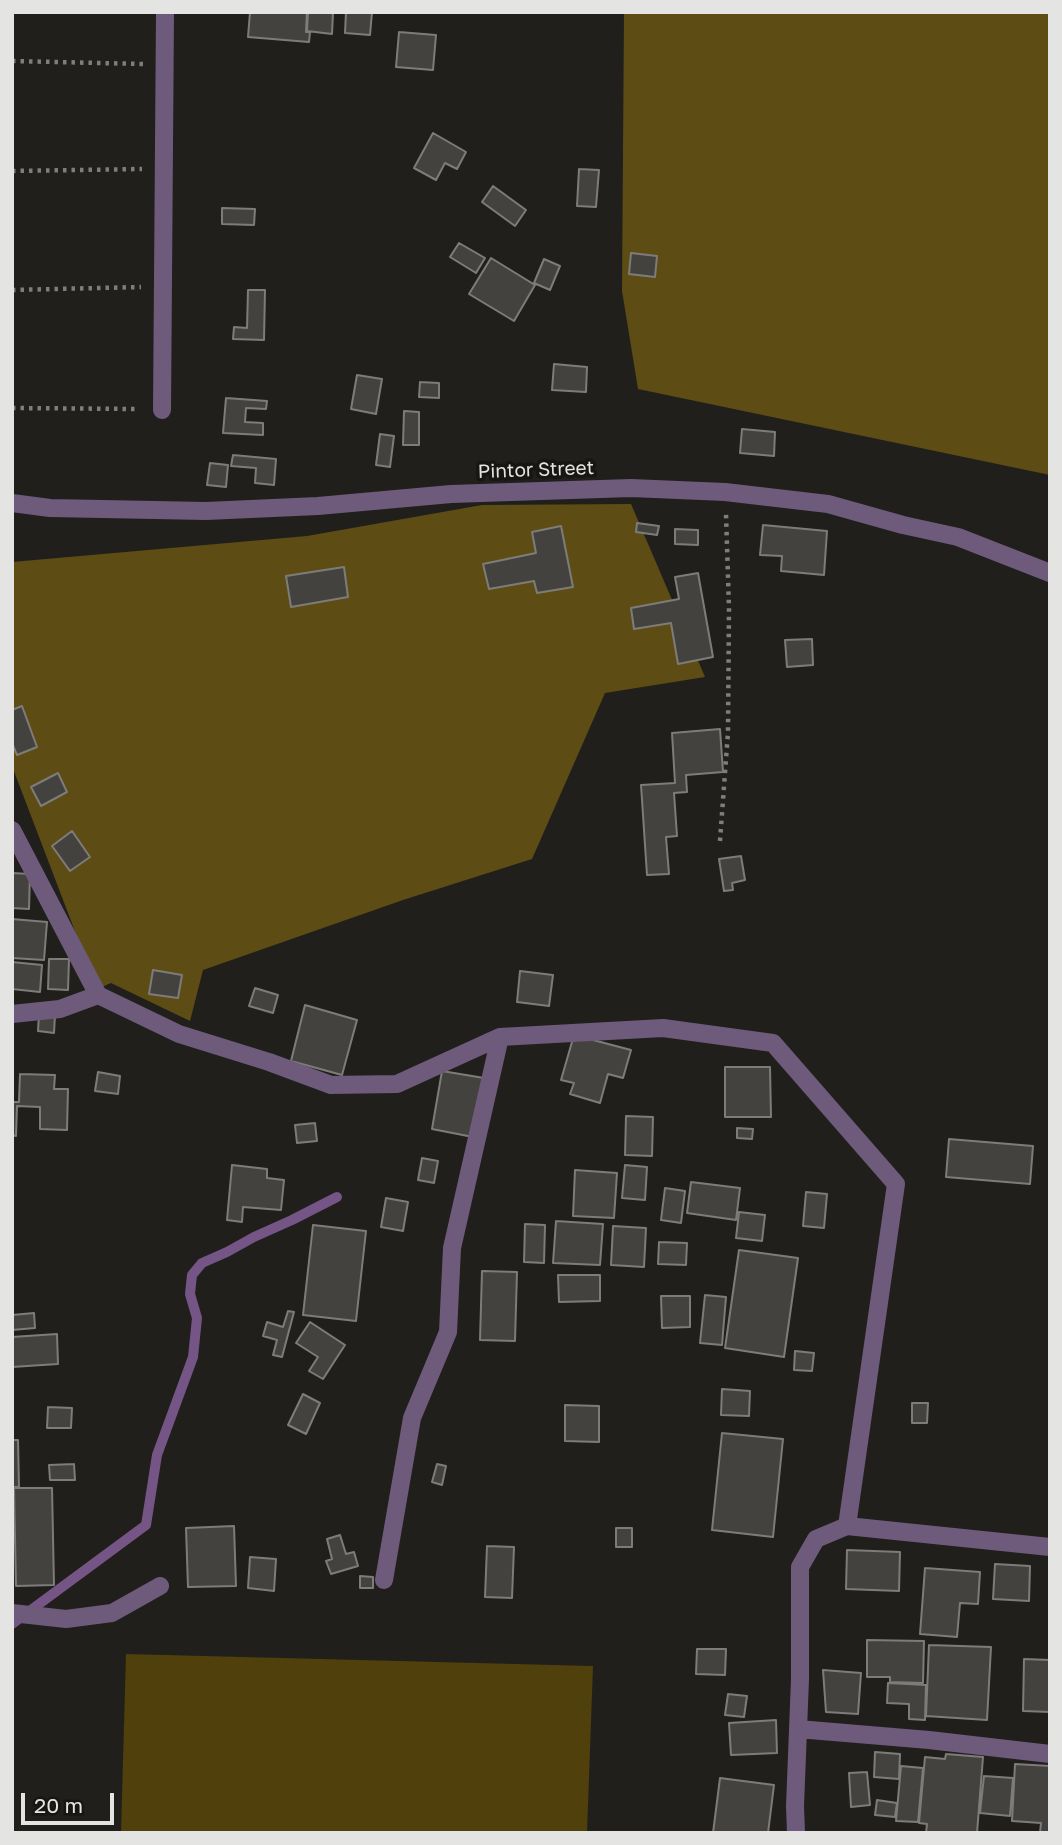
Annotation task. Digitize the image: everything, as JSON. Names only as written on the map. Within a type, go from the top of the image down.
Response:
[{"type":"street","points":[[162,410],[165,12]]},
{"type":"street","name":"Pintor Street","points":[[12,503],[50,508],[205,511],[318,506],[451,494],[631,488],[725,492],[828,504],[958,537],[1050,573]]},
{"type":"street","points":[[12,830],[97,995],[179,1034],[270,1062],[331,1085],[397,1084],[500,1037],[663,1028],[773,1043],[897,1184],[847,1527]]},
{"type":"street","points":[[12,1014],[60,1009],[97,995]]},
{"type":"street","points":[[384,1580],[412,1418],[448,1332],[452,1248],[500,1037]]},
{"type":"street","points":[[796,1833],[800,1567],[816,1539],[847,1527],[1050,1547]]},
{"type":"street","points":[[12,1613],[66,1619],[112,1613],[160,1586]]},
{"type":"street","points":[[798,1728],[1050,1754]]},
{"type":"path","points":[[12,61],[165,64]]},
{"type":"path","points":[[12,171],[164,169]]},
{"type":"path","points":[[12,290],[163,287]]},
{"type":"path","points":[[12,408],[162,410]]},
{"type":"path","points":[[720,841],[728,732],[729,608],[725,492]]},
{"type":"shaded area","points":[[624,12],[1050,12],[1050,475],[638,389],[622,291]]},
{"type":"shaded area","points":[[631,504],[705,677],[605,693],[532,859],[403,900],[203,970],[190,1021],[111,983],[97,989],[12,766],[12,562],[307,536],[482,505]]},
{"type":"shaded area","points":[[126,1654],[593,1666],[587,1833],[121,1833]]},
{"type":"building","points":[[250,12],[307,12],[306,32],[310,32],[309,42],[248,37]]},
{"type":"building","points":[[308,12],[333,12],[332,34],[307,31]]},
{"type":"building","points":[[346,12],[372,12],[370,35],[345,33]]},
{"type":"building","points":[[399,32],[436,35],[433,70],[396,67]]},
{"type":"building","points":[[433,133],[466,152],[457,169],[445,163],[436,180],[414,168]]},
{"type":"building","points":[[579,169],[599,170],[596,207],[577,206]]},
{"type":"building","points":[[493,186],[526,210],[515,226],[482,202]]},
{"type":"building","points":[[222,208],[255,209],[254,225],[222,224]]},
{"type":"building","points":[[459,243],[485,258],[476,273],[450,257]]},
{"type":"building","points":[[631,253],[657,256],[655,277],[629,274]]},
{"type":"building","points":[[491,258],[535,285],[514,321],[469,294]]},
{"type":"building","points":[[544,259],[560,266],[550,290],[534,283]]},
{"type":"building","points":[[248,290],[265,290],[264,340],[233,339],[234,327],[247,328]]},
{"type":"building","points":[[554,364],[587,367],[586,392],[552,390]]},
{"type":"building","points":[[357,375],[382,379],[376,414],[351,409]]},
{"type":"building","points":[[420,382],[439,383],[439,398],[419,397]]},
{"type":"building","points":[[226,398],[267,401],[266,409],[246,408],[245,422],[263,423],[263,435],[223,433]]},
{"type":"building","points":[[404,411],[419,412],[419,445],[403,445]]},
{"type":"building","points":[[742,429],[775,432],[774,456],[740,453]]},
{"type":"building","points":[[380,434],[394,436],[390,467],[376,465]]},
{"type":"building","points":[[233,455],[276,459],[274,485],[255,483],[256,468],[231,466]]},
{"type":"building","points":[[210,463],[228,465],[226,487],[207,485]]},
{"type":"building","points":[[637,523],[659,526],[657,535],[636,532]]},
{"type":"building","points":[[763,525],[827,531],[824,575],[781,571],[782,556],[760,555]]},
{"type":"building","points":[[561,526],[573,587],[537,593],[534,581],[489,589],[483,564],[536,553],[532,532]]},
{"type":"building","points":[[675,529],[698,530],[698,545],[675,544]]},
{"type":"building","points":[[344,567],[348,597],[291,607],[286,576]]},
{"type":"building","points":[[698,573],[713,657],[678,664],[671,623],[634,629],[631,608],[679,599],[675,577]]},
{"type":"building","points":[[812,639],[813,665],[787,667],[785,640]]},
{"type":"building","points":[[22,706],[37,747],[17,755],[12,743],[12,710]]},
{"type":"building","points":[[720,729],[723,772],[686,775],[687,792],[674,793],[677,836],[666,837],[669,874],[647,875],[641,785],[675,783],[672,733]]},
{"type":"building","points":[[58,773],[67,792],[41,806],[31,787]]},
{"type":"building","points":[[72,831],[90,857],[70,871],[52,846]]},
{"type":"building","points":[[741,856],[745,880],[732,883],[733,890],[724,891],[719,859]]},
{"type":"building","points":[[12,873],[30,874],[29,909],[12,908]]},
{"type":"building","points":[[12,919],[47,922],[44,960],[12,958]]},
{"type":"building","points":[[49,959],[69,959],[68,990],[48,989]]},
{"type":"building","points":[[12,962],[42,965],[40,992],[12,989]]},
{"type":"building","points":[[153,970],[182,975],[178,998],[149,994]]},
{"type":"building","points":[[520,971],[553,975],[549,1006],[517,1002]]},
{"type":"building","points":[[255,988],[278,995],[273,1013],[249,1006]]},
{"type":"building","points":[[305,1005],[357,1020],[342,1075],[291,1061]]},
{"type":"building","points":[[39,1013],[55,1015],[54,1033],[38,1031]]},
{"type":"building","points":[[574,1035],[631,1050],[623,1078],[608,1074],[600,1103],[570,1094],[574,1083],[561,1080]]},
{"type":"building","points":[[725,1067],[770,1067],[771,1117],[725,1117]]},
{"type":"building","points":[[442,1071],[484,1078],[473,1137],[432,1129]]},
{"type":"building","points":[[98,1072],[120,1076],[118,1094],[95,1091]]},
{"type":"building","points":[[20,1074],[55,1075],[54,1089],[68,1089],[67,1130],[40,1129],[40,1107],[17,1106],[16,1136],[12,1135],[12,1102],[19,1102]]},
{"type":"building","points":[[626,1116],[653,1117],[652,1156],[625,1155]]},
{"type":"building","points":[[315,1123],[317,1141],[297,1143],[295,1125]]},
{"type":"building","points":[[737,1128],[753,1129],[752,1139],[737,1138]]},
{"type":"building","points":[[949,1139],[1033,1146],[1030,1184],[946,1177]]},
{"type":"building","points":[[422,1158],[438,1161],[434,1183],[418,1180]]},
{"type":"building","points":[[232,1165],[267,1169],[267,1178],[284,1180],[281,1210],[243,1207],[242,1222],[227,1220]]},
{"type":"building","points":[[625,1165],[647,1167],[645,1200],[622,1198]]},
{"type":"building","points":[[575,1170],[617,1173],[614,1218],[573,1216]]},
{"type":"building","points":[[691,1182],[740,1188],[736,1220],[687,1213]]},
{"type":"building","points":[[665,1188],[685,1191],[681,1223],[661,1220]]},
{"type":"building","points":[[806,1192],[827,1194],[824,1228],[803,1226]]},
{"type":"building","points":[[386,1198],[408,1202],[403,1231],[381,1227]]},
{"type":"building","points":[[739,1212],[765,1215],[762,1241],[736,1238]]},
{"type":"building","points":[[556,1221],[603,1224],[600,1265],[553,1263]]},
{"type":"building","points":[[525,1224],[545,1225],[544,1263],[524,1262]]},
{"type":"building","points":[[313,1225],[366,1231],[356,1321],[303,1315]]},
{"type":"building","points":[[613,1226],[646,1228],[644,1267],[611,1265]]},
{"type":"building","points":[[659,1242],[687,1243],[686,1265],[658,1264]]},
{"type":"building","points":[[739,1250],[798,1258],[784,1357],[725,1348]]},
{"type":"building","points":[[482,1271],[517,1272],[515,1341],[480,1340]]},
{"type":"building","points":[[558,1275],[600,1275],[600,1301],[559,1302]]},
{"type":"building","points":[[705,1295],[726,1297],[722,1345],[700,1343]]},
{"type":"building","points":[[661,1296],[690,1296],[690,1327],[662,1328]]},
{"type":"building","points":[[288,1311],[294,1312],[282,1357],[273,1355],[277,1340],[263,1336],[267,1322],[283,1327]]},
{"type":"building","points":[[34,1313],[35,1328],[12,1330],[12,1315]]},
{"type":"building","points":[[310,1322],[345,1345],[323,1379],[309,1371],[318,1357],[296,1343]]},
{"type":"building","points":[[57,1334],[58,1364],[12,1367],[12,1337]]},
{"type":"building","points":[[795,1351],[814,1353],[812,1371],[794,1370]]},
{"type":"building","points":[[722,1389],[750,1391],[749,1416],[721,1415]]},
{"type":"building","points":[[303,1394],[320,1403],[306,1434],[288,1425]]},
{"type":"building","points":[[912,1403],[928,1403],[927,1423],[912,1423]]},
{"type":"building","points":[[565,1405],[599,1406],[599,1442],[565,1441]]},
{"type":"building","points":[[48,1407],[72,1408],[71,1428],[47,1428]]},
{"type":"building","points":[[722,1433],[783,1439],[773,1537],[712,1530]]},
{"type":"building","points":[[12,1440],[18,1440],[19,1487],[12,1487]]},
{"type":"building","points":[[74,1464],[75,1480],[50,1480],[49,1465]]},
{"type":"building","points":[[437,1464],[446,1466],[442,1485],[432,1482]]},
{"type":"building","points":[[14,1488],[52,1488],[54,1585],[16,1586]]},
{"type":"building","points":[[234,1526],[236,1586],[188,1587],[186,1528]]},
{"type":"building","points":[[616,1528],[632,1528],[632,1547],[616,1547]]},
{"type":"building","points":[[340,1535],[346,1554],[354,1552],[358,1566],[331,1574],[326,1561],[332,1559],[327,1539]]},
{"type":"building","points":[[487,1546],[514,1547],[512,1598],[485,1597]]},
{"type":"building","points":[[847,1550],[900,1552],[899,1591],[846,1589]]},
{"type":"building","points":[[250,1557],[276,1559],[274,1591],[248,1588]]},
{"type":"building","points":[[995,1564],[1030,1566],[1029,1601],[993,1599]]},
{"type":"building","points":[[925,1568],[980,1572],[978,1604],[960,1603],[957,1637],[920,1634]]},
{"type":"building","points":[[360,1576],[373,1577],[373,1588],[360,1588]]},
{"type":"building","points":[[867,1640],[924,1641],[923,1683],[890,1682],[890,1677],[867,1677]]},
{"type":"building","points":[[929,1645],[991,1647],[987,1720],[926,1716]]},
{"type":"building","points":[[697,1649],[726,1649],[725,1675],[696,1674]]},
{"type":"building","points":[[1024,1659],[1050,1660],[1050,1712],[1023,1711]]},
{"type":"building","points":[[823,1670],[861,1673],[858,1714],[826,1712]]},
{"type":"building","points":[[888,1683],[926,1685],[925,1720],[909,1719],[909,1704],[887,1703]]},
{"type":"building","points":[[728,1694],[747,1696],[744,1717],[725,1715]]},
{"type":"building","points":[[776,1720],[777,1753],[731,1755],[729,1723]]},
{"type":"building","points":[[875,1752],[900,1754],[899,1779],[874,1777]]},
{"type":"building","points":[[946,1754],[983,1757],[977,1833],[926,1833],[927,1824],[919,1823],[925,1757],[945,1759]]},
{"type":"building","points":[[1015,1764],[1050,1766],[1050,1833],[1040,1833],[1041,1823],[1012,1821]]},
{"type":"building","points":[[901,1766],[923,1768],[918,1822],[896,1821]]},
{"type":"building","points":[[867,1772],[870,1805],[851,1807],[849,1773]]},
{"type":"building","points":[[984,1776],[1013,1778],[1010,1816],[980,1813]]},
{"type":"building","points":[[720,1778],[774,1785],[768,1833],[713,1833]]},
{"type":"building","points":[[877,1800],[897,1803],[895,1817],[875,1815]]},
{"type":"waterway","points":[[12,1624],[146,1525],[157,1455],[193,1357],[197,1318],[190,1294],[192,1275],[202,1263],[337,1197]]}]
